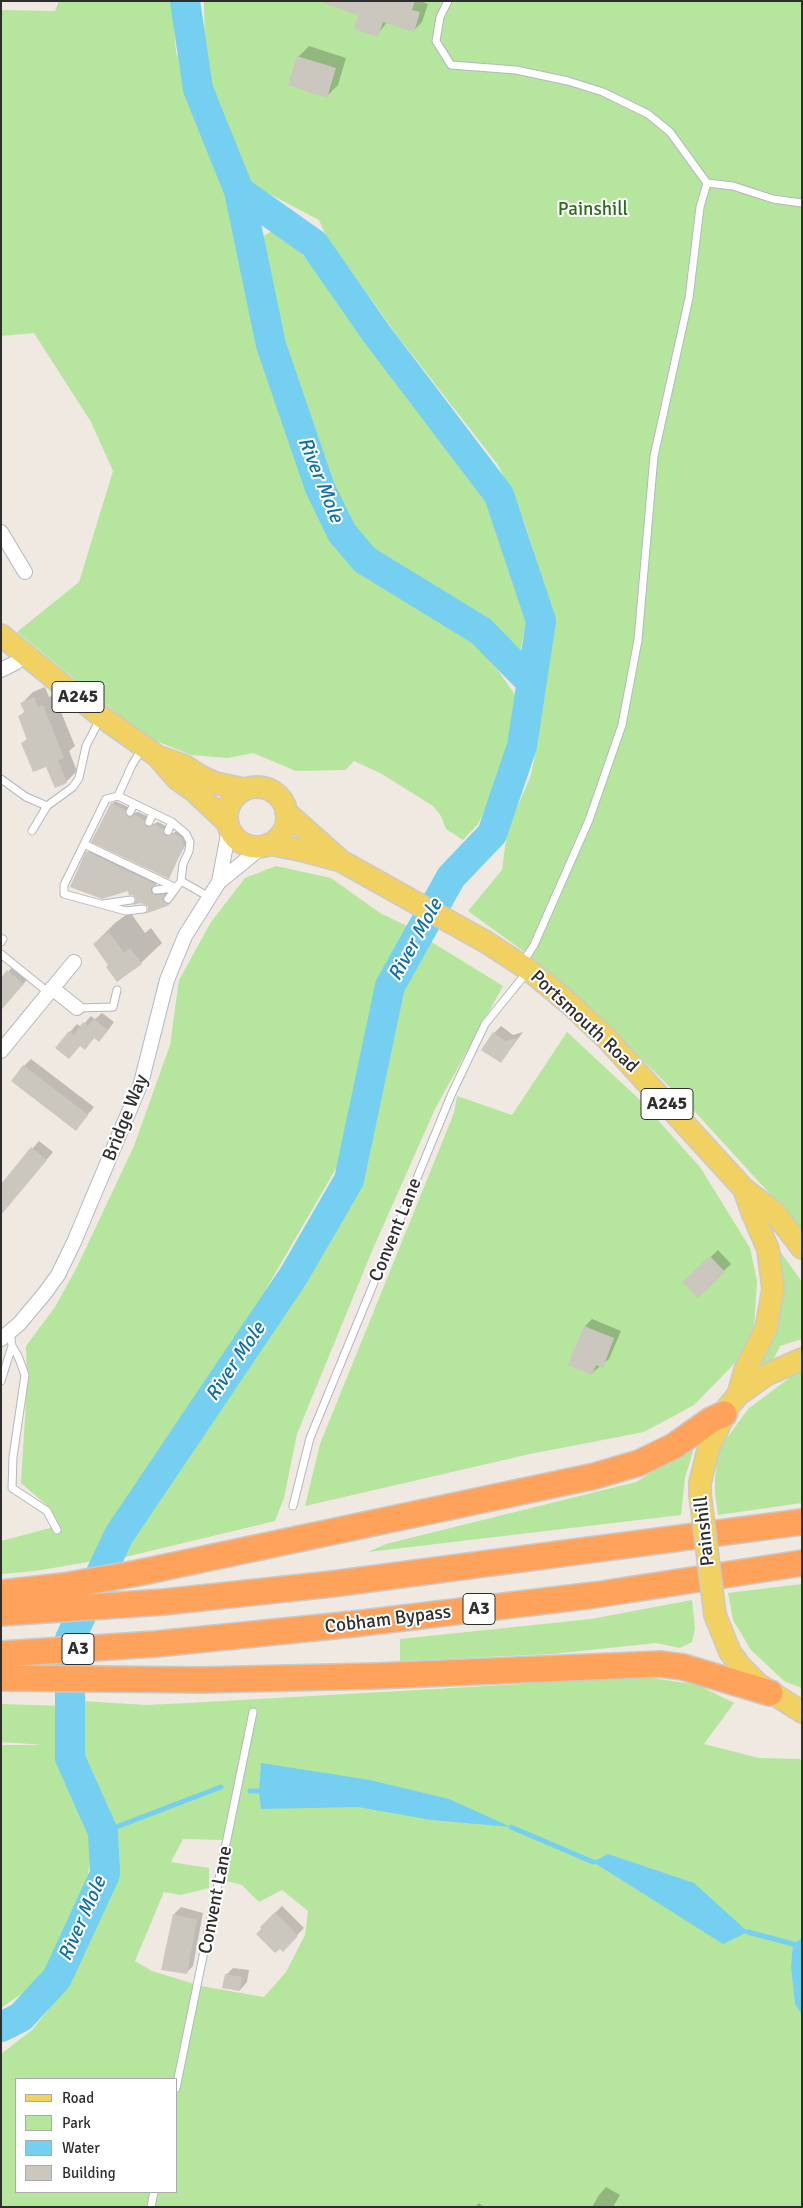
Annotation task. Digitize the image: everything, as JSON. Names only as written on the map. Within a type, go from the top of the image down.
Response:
[{"type":"highway","points":[[1,1593],[63,1586],[196,1560],[615,1471],[639,1463],[674,1446],[731,1405]]},
{"type":"highway","name":"A3","points":[[1,1613],[164,1602],[332,1584],[802,1522]]},
{"type":"highway","name":"Cobham Bypass","points":[[1,1654],[156,1644],[354,1624],[595,1595],[802,1563]]},
{"type":"highway","points":[[1,1678],[145,1680],[376,1676],[660,1664],[683,1667],[770,1693]]},
{"type":"main road","name":"A245","points":[[1,634],[102,717],[150,752]]},
{"type":"main road","points":[[150,752],[186,766],[215,783],[244,789],[259,787],[274,792],[284,804],[286,812],[285,827],[276,840],[266,845],[246,845],[233,836],[228,826],[200,796],[177,779],[150,752]]},
{"type":"main road","points":[[228,826],[228,806],[237,793],[244,789]]},
{"type":"main road","name":"Portsmouth Road","points":[[286,812],[342,861],[486,942],[525,967],[571,1005],[607,1040],[744,1189],[774,1212],[802,1248]]},
{"type":"main road","name":"Portsmouth Road","points":[[266,845],[300,850],[342,861]]},
{"type":"main road","name":"Portsmouth Road","points":[[731,1405],[766,1330],[773,1289],[768,1249],[744,1189]]},
{"type":"main road","points":[[731,1405],[766,1375],[802,1359]]},
{"type":"main road","name":"Painshill","points":[[731,1405],[706,1456],[700,1483],[715,1615],[730,1652],[741,1668],[770,1693],[801,1712]]},
{"type":"street","points":[[1,532],[6,551],[25,572]]},
{"type":"street","points":[[1,670],[15,664],[25,654]]},
{"type":"street","name":"Bridge Way","points":[[219,882],[228,826]]},
{"type":"street","name":"Bridge Way","points":[[8,1338],[58,1275],[74,1242],[142,1083],[163,997],[175,960],[192,922],[219,882],[266,845]]},
{"type":"street","points":[[1,1051],[74,962]]},
{"type":"street","points":[[50,990],[77,1008]]},
{"type":"lane","points":[[448,1],[440,17],[436,41],[451,65],[516,70],[559,79],[603,92],[648,114],[670,132],[707,183],[733,186],[773,199],[802,203]]},
{"type":"lane","name":"Convent Lane","points":[[293,1506],[310,1438],[452,1093],[485,1024],[525,967],[589,820],[622,725],[638,640],[654,456],[689,298],[700,207],[707,183]]},
{"type":"lane","points":[[32,831],[46,806],[73,787],[79,778],[86,746],[102,717]]},
{"type":"lane","points":[[118,796],[132,765],[150,752]]},
{"type":"lane","points":[[1,779],[26,797],[46,806]]},
{"type":"lane","points":[[143,908],[126,911],[98,905],[64,894],[64,885],[106,799],[118,796],[172,822],[186,834],[190,842],[189,851],[183,864],[181,881],[168,899]]},
{"type":"lane","points":[[130,812],[134,804]]},
{"type":"lane","points":[[149,822],[153,813]]},
{"type":"lane","points":[[168,831],[172,822]]},
{"type":"lane","points":[[84,844],[176,888]]},
{"type":"lane","points":[[181,881],[208,897]]},
{"type":"lane","points":[[156,890],[176,888]]},
{"type":"lane","points":[[98,905],[131,900]]},
{"type":"lane","points":[[1,954],[50,990]]},
{"type":"lane","points":[[77,1008],[113,1007],[117,990]]},
{"type":"lane","points":[[1,1381],[8,1338]]},
{"type":"lane","points":[[8,1338],[18,1356],[25,1376],[13,1457],[12,1488],[48,1511],[57,1530]]},
{"type":"lane","name":"Convent Lane","points":[[178,2078],[253,1712]]},
{"type":"lane","points":[[151,2207],[154,2193]]},
{"type":"green space","points":[[59,1],[172,1],[176,52],[222,182],[292,444],[335,542],[346,557],[417,601],[436,621],[471,640],[497,669],[518,699],[520,706],[504,768],[478,824],[463,840],[446,829],[441,816],[433,806],[382,774],[354,761],[345,770],[296,771],[253,753],[228,758],[191,755],[146,737],[17,632],[79,582],[113,471],[91,422],[34,333],[1,336],[1,10],[55,11]]},
{"type":"green space","name":"Painshill","points":[[204,1],[802,1],[802,1229],[697,1114],[594,1012],[530,956],[468,911],[502,870],[507,831],[531,775],[538,740],[543,683],[555,619],[524,521],[498,465],[396,334],[327,238],[319,220],[243,180],[205,83]]},
{"type":"green space","points":[[273,230],[301,253],[343,298],[492,511],[526,621],[520,653],[466,605],[415,581],[371,553],[346,522],[293,389],[274,314],[263,247],[264,236]]},
{"type":"green space","points":[[276,866],[331,878],[380,913],[411,928],[375,990],[338,1165],[255,1308],[120,1515],[94,1561],[35,1571],[1,1574],[1,1541],[58,1526],[50,1508],[21,1483],[27,1385],[26,1346],[55,1307],[77,1267],[134,1146],[170,1045],[179,980],[211,922],[245,878]]},
{"type":"green space","points":[[430,941],[503,986],[435,1109],[372,1251],[297,1434],[284,1498],[275,1521],[121,1558],[130,1538],[323,1251],[362,1174],[401,991]]},
{"type":"green space","points":[[567,1032],[639,1099],[700,1167],[750,1248],[757,1281],[754,1328],[738,1360],[694,1405],[644,1432],[530,1454],[305,1506],[320,1444],[454,1113],[457,1096],[512,1115]]},
{"type":"green space","points":[[775,1244],[802,1282],[802,1339],[780,1346],[773,1360],[757,1368]]},
{"type":"green space","points":[[802,1372],[802,1503],[718,1515],[715,1477],[719,1449],[748,1409],[796,1373]]},
{"type":"green space","points":[[696,1441],[685,1478],[681,1515],[368,1552],[386,1544],[636,1482]]},
{"type":"green space","points":[[802,1584],[802,1688],[784,1681],[751,1650],[733,1620],[728,1593]]},
{"type":"green space","points":[[692,1600],[695,1629],[692,1642],[680,1648],[656,1643],[552,1654],[400,1661],[400,1639],[591,1619]]},
{"type":"green space","points":[[627,1674],[698,1685],[734,1703],[704,1744],[759,1758],[800,1759],[802,1762],[802,1938],[793,1944],[795,2003],[802,2015],[802,2207],[1,2207],[1,2054],[32,2030],[66,1988],[88,1946],[107,1885],[113,1832],[109,1814],[79,1758],[81,1701],[147,1705],[523,1684]],"holes":[[[183,1839],[223,1840],[223,1880],[242,1885],[259,1902],[282,1890],[308,1911],[305,1935],[286,1972],[264,1997],[201,1986],[152,1971],[135,1961],[164,1892],[181,1895],[209,1888],[209,1868],[171,1862]]]},
{"type":"green space","points":[[1,1704],[63,1706],[62,1745],[70,1782],[92,1837],[87,1888],[40,1981],[1,2008],[1,1745],[44,1745],[1,1742]]},
{"type":"water","points":[[261,1763],[370,1780],[449,1799],[511,1827],[431,1820],[358,1807],[261,1809],[259,1791]]},
{"type":"water","points":[[608,1854],[694,1883],[748,1932],[723,1944],[593,1862]]},
{"type":"water","points":[[802,1938],[802,2015],[795,2004],[791,1967],[793,1944]]},
{"type":"building","points":[[326,1],[415,1],[412,10],[420,12],[414,32],[383,22],[378,37],[354,29],[358,15],[326,4]]},
{"type":"building","points":[[297,56],[336,68],[327,98],[288,85]]},
{"type":"building","points":[[34,697],[38,707],[43,705],[64,758],[58,760],[67,783],[55,788],[46,767],[33,772],[21,743],[27,740],[18,716],[25,713],[20,703]]},
{"type":"building","points":[[111,803],[125,810],[128,817],[135,815],[144,820],[146,827],[154,824],[163,829],[165,836],[173,833],[182,838],[184,846],[169,879],[91,842]]},
{"type":"building","points":[[86,851],[157,885],[151,887],[151,893],[156,895],[165,894],[163,902],[170,905],[145,914],[148,911],[148,906],[141,903],[133,905],[136,899],[133,895],[129,895],[128,891],[102,899],[70,887]]},
{"type":"building","points":[[109,932],[124,953],[130,948],[142,964],[117,982],[93,944]]},
{"type":"building","points":[[7,970],[24,984],[1,1010],[1,978]]},
{"type":"building","points":[[94,1019],[108,1030],[99,1042],[94,1038],[85,1050],[80,1046],[69,1059],[55,1048],[69,1031],[74,1035],[83,1022],[88,1026]]},
{"type":"building","points":[[493,1032],[505,1041],[518,1038],[501,1063],[481,1050]]},
{"type":"building","points":[[23,1065],[88,1115],[76,1131],[11,1081]]},
{"type":"building","points":[[31,1147],[47,1160],[1,1215],[1,1184]]},
{"type":"building","points":[[710,1256],[725,1272],[698,1298],[682,1282]]},
{"type":"building","points":[[584,1326],[614,1338],[603,1368],[596,1365],[592,1375],[568,1365]]},
{"type":"building","points":[[275,1912],[298,1936],[283,1952],[280,1949],[275,1953],[256,1934],[261,1929],[260,1927]]},
{"type":"building","points":[[173,1914],[197,1920],[187,1974],[161,1970]]},
{"type":"building","points":[[225,1974],[242,1977],[240,1991],[222,1988]]},
{"type":"waterway","name":"River Mole","points":[[185,1],[198,89],[239,191],[271,345],[320,488],[342,533],[365,560],[481,631],[531,682]]},
{"type":"waterway","name":"River Mole","points":[[1,2027],[21,2017],[57,1978],[105,1874],[103,1832],[70,1758],[70,1639],[119,1535],[294,1275],[349,1180],[390,986],[451,877],[492,834],[522,746],[541,621],[499,495],[376,333],[314,244],[239,191]]},
{"type":"waterway","points":[[103,1832],[221,1787]]},
{"type":"waterway","points":[[250,1791],[259,1791]]},
{"type":"waterway","points":[[511,1827],[593,1862]]},
{"type":"waterway","points":[[748,1932],[793,1944]]}]
